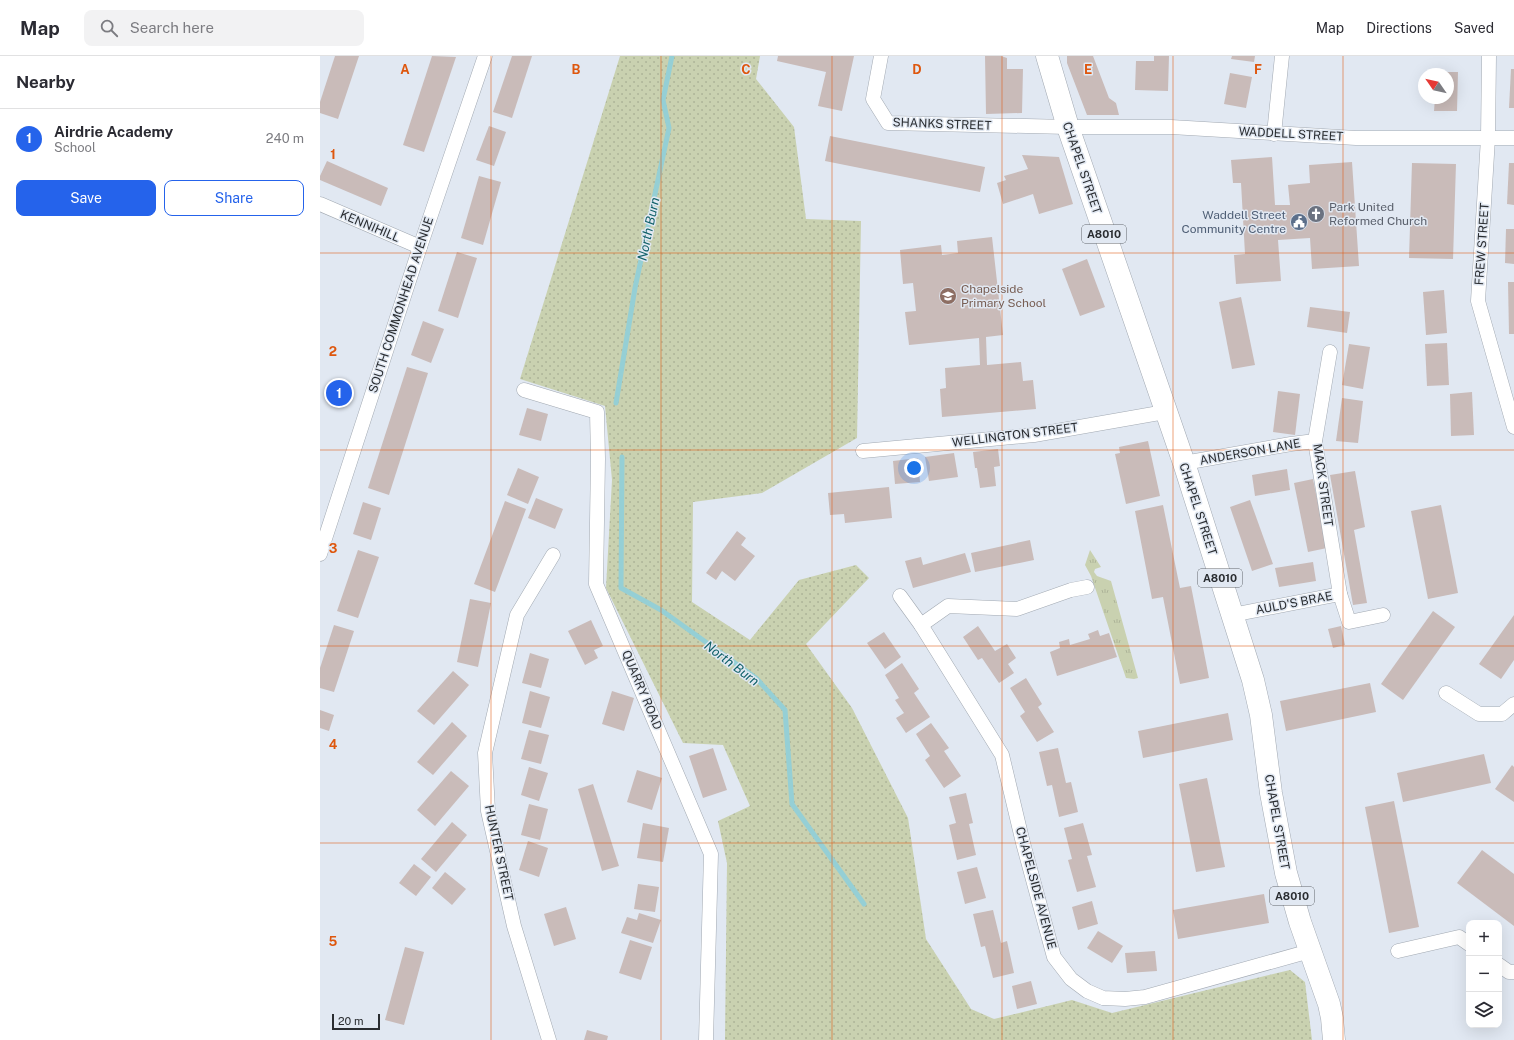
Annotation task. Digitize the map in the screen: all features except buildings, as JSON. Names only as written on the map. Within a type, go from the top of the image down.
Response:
[{"type":"main road","name":"CHAPEL STREET","points":[[1047,56],[1068,127],[1165,412],[1184,463],[1253,680],[1261,715],[1271,793],[1286,873],[1300,922],[1329,1004],[1334,1040]]},
{"type":"street","name":"SOUTH COMMONHEAD AVENUE","points":[[320,554],[420,247],[485,56]]},
{"type":"street","name":"SHANKS STREET","points":[[881,56],[873,99],[888,123],[1068,127]]},
{"type":"street","points":[[1274,134],[1282,56]]},
{"type":"street","name":"FREW STREET","points":[[1489,56],[1488,138],[1478,300],[1514,427]]},
{"type":"street","name":"WADDELL STREET","points":[[1068,127],[1171,127],[1356,138],[1514,138]]},
{"type":"street","name":"KENNIHILL","points":[[320,204],[420,247]]},
{"type":"street","name":"MACK STREET","points":[[1330,352],[1315,442],[1340,594]]},
{"type":"street","name":"QUARRY ROAD","points":[[524,390],[597,412],[598,459],[596,584],[711,854],[706,1040]]},
{"type":"street","name":"WELLINGTON STREET","points":[[863,451],[1034,435],[1165,412]]},
{"type":"street","name":"ANDERSON LANE","points":[[1184,463],[1291,444],[1315,442]]},
{"type":"street","name":"HUNTER STREET","points":[[549,1040],[514,926],[491,825],[488,811],[485,753],[517,615],[554,555]]},
{"type":"street","points":[[920,625],[948,606],[1017,609],[1071,590],[1087,587]]},
{"type":"street","name":"AULD'S BRAE","points":[[1232,615],[1340,594],[1349,622],[1382,615]]},
{"type":"street","name":"CHAPELSIDE AVENUE","points":[[900,596],[1002,755],[1023,843],[1054,957],[1071,979],[1087,991],[1103,998],[1124,999],[1145,997],[1310,951]]},
{"type":"street","points":[[1446,693],[1479,714],[1502,714],[1514,704]]},
{"type":"street","points":[[1398,951],[1459,937],[1466,942]]},
{"type":"street","points":[[1502,967],[1510,972],[1514,972]]},
{"type":"green space","points":[[620,56],[760,56],[756,79],[794,127],[806,219],[861,221],[857,438],[762,493],[693,502],[692,602],[750,640],[799,580],[856,565],[869,578],[806,644],[852,708],[908,818],[926,939],[971,1009],[994,1019],[1072,1000],[1112,1013],[1290,970],[1305,982],[1312,1040],[725,1040],[727,863],[718,821],[750,806],[723,745],[683,743],[606,588],[612,480],[605,406],[520,379]]},
{"type":"green space","points":[[1090,550],[1101,567],[1095,569],[1094,572],[1097,576],[1111,581],[1138,678],[1126,678],[1091,576],[1085,565]]},
{"type":"waterway","name":"North Burn","points":[[616,403],[635,288],[669,128],[663,100],[672,56]]},
{"type":"waterway","name":"North Burn","points":[[622,457],[621,588],[661,610],[756,678],[785,710],[792,804],[864,904]]},
{"type":"place","name":"Park United Reformed Church","points":[[1316,214]]},
{"type":"place","name":"Waddell Street Community Centre","points":[[1299,222]]},
{"type":"place","name":"Chapelside Primary School","points":[[948,296]]},
{"type":"place","name":"Airdrie Academy","points":[[339,393]]}]
